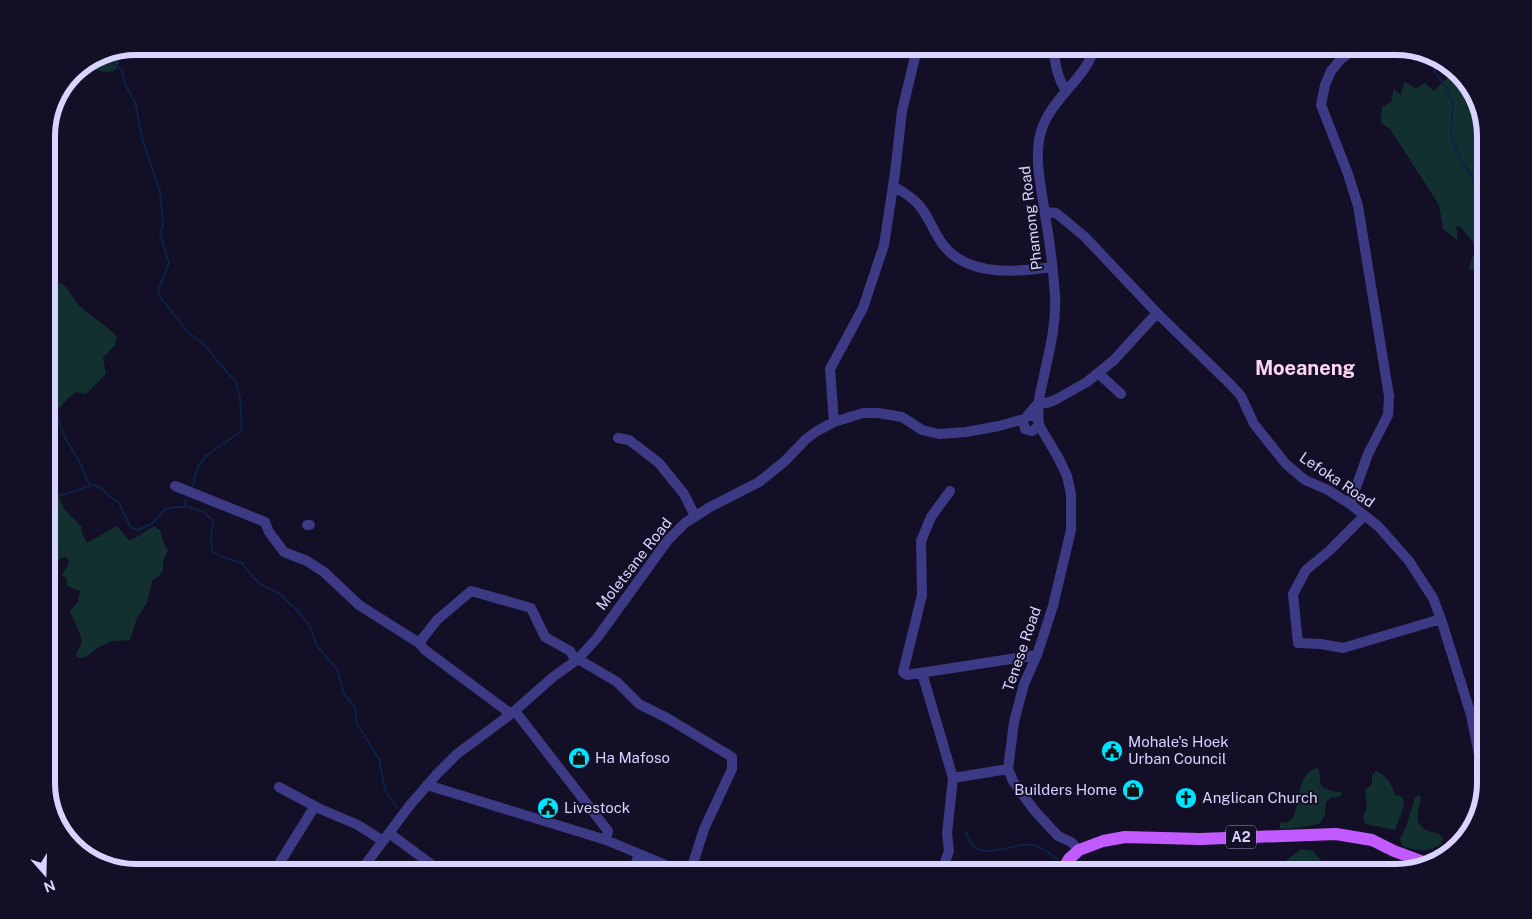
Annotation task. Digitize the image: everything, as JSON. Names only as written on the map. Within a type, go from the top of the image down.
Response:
[{"type":"main road","name":"A2","points":[[1066,864],[1079,850],[1103,840],[1125,837],[1200,839],[1336,834],[1372,840],[1419,860]]},
{"type":"street","points":[[834,422],[830,369],[863,308],[880,262],[893,186],[902,110],[915,55]]},
{"type":"street","points":[[1054,55],[1060,82],[1066,91]]},
{"type":"street","name":"Phamong Road","points":[[1031,423],[1039,402],[1052,342],[1055,314],[1052,266],[1040,182],[1039,142],[1041,130],[1049,112],[1086,67],[1091,55]]},
{"type":"street","points":[[1347,55],[1331,71],[1325,85],[1321,105],[1348,174],[1358,206],[1389,396],[1388,414],[1368,454],[1350,504]]},
{"type":"street","points":[[893,186],[918,204],[943,245],[951,254],[962,260],[977,267],[1009,270],[1027,270],[1052,266]]},
{"type":"street","name":"Lefoka Road","points":[[1045,212],[1056,213],[1079,231],[1157,313],[1231,385],[1241,396],[1254,424],[1286,464],[1305,480],[1328,490],[1378,526],[1409,561],[1433,598],[1441,619],[1471,715],[1477,745]]},
{"type":"street","points":[[1039,402],[1047,403],[1055,400],[1087,382],[1114,360],[1157,313]]},
{"type":"street","points":[[1098,373],[1121,394]]},
{"type":"street","name":"Moletsane Road","points":[[366,864],[427,785],[457,754],[577,660],[597,638],[668,540],[685,523],[759,482],[786,461],[806,439],[817,431],[834,422],[863,413],[878,413],[902,417],[922,430],[934,434],[966,432],[1031,423]]},
{"type":"street","name":"Tenese Road","points":[[1008,769],[1014,722],[1024,684],[1037,655],[1053,606],[1071,530],[1071,494],[1067,476],[1060,459],[1031,423]]},
{"type":"street","points":[[618,438],[629,440],[658,463],[684,494],[695,516]]},
{"type":"street","points":[[175,486],[265,522],[269,532],[284,552],[307,561],[324,572],[367,611],[419,643],[425,650],[513,712],[608,831],[606,840]]},
{"type":"street","points":[[950,491],[931,517],[921,541],[922,595],[903,672],[907,675],[1037,655]]},
{"type":"street","points":[[1364,516],[1329,551],[1306,570],[1293,594],[1298,643],[1321,644],[1343,648],[1441,619]]},
{"type":"street","points":[[419,643],[436,620],[471,591],[531,608],[545,637],[570,651],[577,660],[616,682],[639,704],[668,718],[732,758],[732,769],[704,830],[693,864]]},
{"type":"street","points":[[922,673],[953,778],[947,834],[949,851],[944,864]]},
{"type":"street","points":[[953,778],[1008,769],[1017,787],[1040,817],[1058,836],[1071,842],[1079,850]]},
{"type":"street","points":[[427,785],[606,840],[663,864]]},
{"type":"street","points":[[279,787],[315,806],[386,837],[429,864]]},
{"type":"street","points":[[279,864],[315,806]]},
{"type":"street","points":[[636,864],[638,854]]},
{"type":"green space","points":[[118,58],[119,62],[115,71],[107,72],[93,68],[105,61]]},
{"type":"green space","points":[[1449,76],[1463,91],[1473,110],[1477,131],[1477,252],[1472,241],[1461,227],[1456,226],[1458,241],[1443,229],[1439,205],[1390,129],[1381,123],[1382,107],[1391,102],[1394,89],[1401,95],[1404,82],[1416,88],[1425,83],[1434,91]]},
{"type":"green space","points":[[1477,252],[1477,271],[1469,269],[1472,257]]},
{"type":"green space","points":[[60,282],[87,313],[117,337],[115,345],[103,358],[106,374],[86,394],[76,392],[57,410],[55,407],[55,307],[57,302],[55,287]]},
{"type":"green space","points":[[55,494],[58,494],[64,509],[81,526],[87,543],[117,526],[129,540],[154,526],[160,530],[168,550],[163,561],[163,569],[159,576],[152,581],[147,603],[137,618],[130,640],[113,641],[99,647],[86,657],[78,658],[76,654],[81,640],[70,611],[78,602],[80,591],[67,586],[66,578],[62,576],[69,562],[66,557],[60,558],[56,564],[55,575]]},
{"type":"green space","points":[[1318,768],[1322,787],[1342,792],[1341,796],[1331,798],[1326,802],[1325,814],[1320,824],[1280,829],[1280,823],[1288,822],[1292,818],[1305,776],[1310,771]]},
{"type":"green space","points":[[1376,771],[1388,780],[1395,795],[1403,797],[1404,806],[1395,830],[1365,824],[1363,816],[1367,808],[1365,790],[1372,784],[1372,775]]},
{"type":"green space","points":[[1419,795],[1421,799],[1418,817],[1421,826],[1438,833],[1443,838],[1441,844],[1426,850],[1402,846],[1400,839],[1406,827],[1415,797]]},
{"type":"green space","points":[[1301,849],[1313,851],[1322,862],[1335,864],[1283,864]]},
{"type":"green space","points":[[1234,862],[1245,864],[1230,864]]},
{"type":"waterway","points":[[110,60],[122,71],[126,86],[135,102],[143,142],[160,191],[163,226],[160,233],[169,263],[158,290],[161,298],[188,332],[206,346],[236,382],[240,397],[242,430],[204,458],[195,475],[193,487]]},
{"type":"waterway","points":[[1434,64],[1435,72],[1447,89],[1453,104],[1451,135],[1461,161],[1477,182]]},
{"type":"waterway","points":[[55,412],[65,438],[79,461],[90,486]]},
{"type":"waterway","points":[[55,494],[62,495],[94,485],[103,489],[119,503],[130,527],[138,530],[153,523],[165,509],[187,507],[204,512],[213,521],[212,551],[222,557],[242,563],[260,584],[280,594],[300,613],[311,629],[317,646],[337,669],[344,694],[355,707],[357,724],[379,759],[385,790],[397,808]]},
{"type":"waterway","points":[[184,507],[187,495]]},
{"type":"waterway","points":[[966,832],[971,843],[978,849],[996,851],[1016,846],[1034,845],[1057,859]]},
{"type":"place","name":"Mohale's Hoek Urban Council","points":[[1112,751]]},
{"type":"place","name":"Ha Mafoso","points":[[579,758]]},
{"type":"place","name":"Builders Home","points":[[1133,790]]},
{"type":"place","name":"Anglican Church","points":[[1186,798]]},
{"type":"place","name":"Livestock","points":[[548,808]]},
{"type":"district","name":"Moeaneng","points":[[1305,368]]}]
